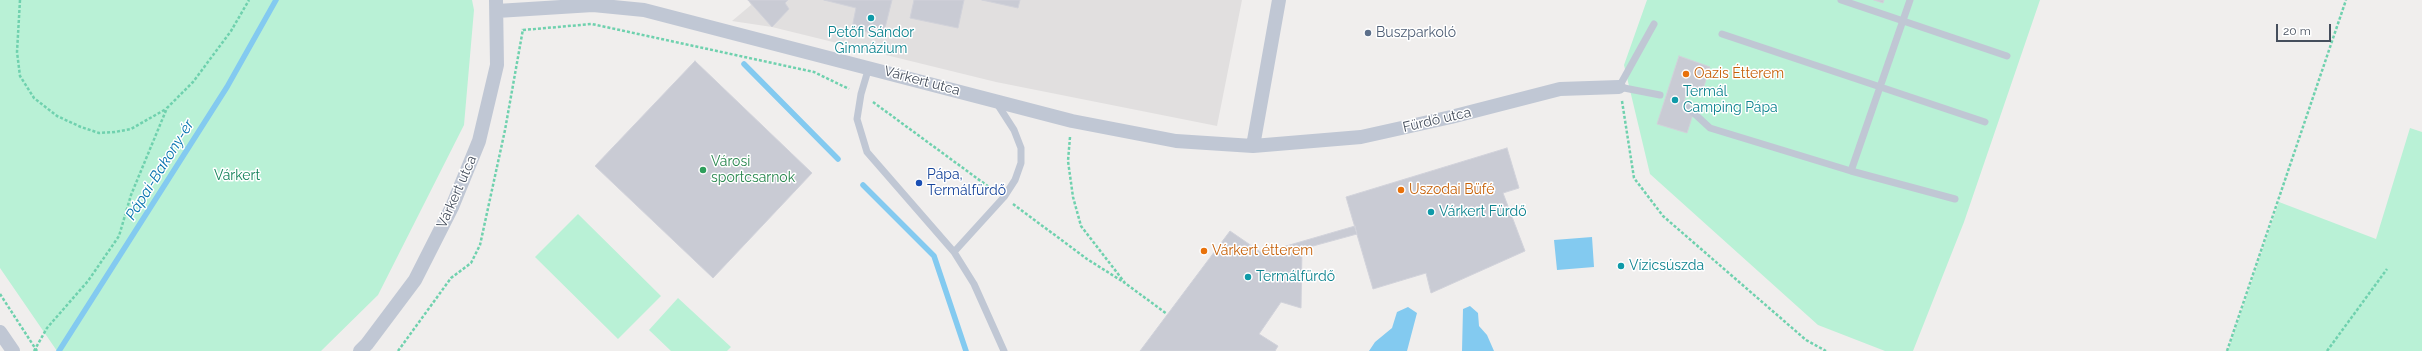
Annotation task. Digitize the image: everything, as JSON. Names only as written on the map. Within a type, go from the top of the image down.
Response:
[{"type":"street","points":[[1253,146],[1279,0]]},
{"type":"street","name":"Várkert utca","points":[[360,351],[416,280],[452,207],[479,141],[497,65],[496,5],[522,8],[593,5],[644,10],[869,67],[1072,121],[1176,142],[1253,146]]},
{"type":"street","name":"Fürdő utca","points":[[1253,146],[1361,137],[1451,117],[1560,90],[1619,87]]},
{"type":"street","points":[[0,332],[13,351]]},
{"type":"lane","points":[[1841,0],[1903,19],[2007,56]]},
{"type":"lane","points":[[1851,171],[1910,0]]},
{"type":"lane","points":[[1654,24],[1619,87],[1660,95]]},
{"type":"lane","points":[[1722,34],[1985,122]]},
{"type":"lane","points":[[869,67],[861,94],[857,119],[867,152],[954,252],[974,284],[1004,351]]},
{"type":"lane","points":[[954,252],[1004,197],[1019,169],[1021,148],[1014,130],[995,100]]},
{"type":"lane","points":[[1684,104],[1710,128],[1851,171],[1955,199]]},
{"type":"path","points":[[20,0],[17,52],[20,76],[34,98],[57,116],[99,133],[131,129],[167,108],[193,82],[232,31],[249,0]]},
{"type":"path","points":[[2227,351],[2346,0]]},
{"type":"path","points":[[398,351],[451,278],[471,263],[480,245],[506,130],[523,30],[522,8]]},
{"type":"path","points":[[523,30],[592,24],[814,72],[861,94],[1087,259],[1125,283],[1167,314]]},
{"type":"path","points":[[1619,87],[1634,178],[1663,216],[1806,340],[1826,351]]},
{"type":"path","points":[[36,350],[47,328],[88,281],[119,236],[131,195],[167,108]]},
{"type":"path","points":[[1072,121],[1068,161],[1073,197],[1081,226],[1125,283]]},
{"type":"path","points":[[2327,351],[2387,269]]},
{"type":"path","points":[[0,294],[36,350]]},
{"type":"shaded area","points":[[748,0],[1242,0],[1217,126],[996,82],[772,27],[732,21],[751,5]]},
{"type":"green space","name":"Várkert","points":[[0,0],[472,0],[474,10],[464,125],[378,295],[321,351],[57,351],[0,268]]},
{"type":"green space","points":[[1647,0],[2040,0],[1964,222],[1913,351],[1885,351],[1818,325],[1650,174],[1624,65]]},
{"type":"green space","points":[[2410,128],[2422,132],[2422,351],[2228,351],[2279,202],[2376,239]]},
{"type":"green space","points":[[578,214],[661,296],[618,339],[535,257]]},
{"type":"green space","points":[[678,298],[731,347],[727,351],[671,351],[649,330]]},
{"type":"water","points":[[1592,237],[1594,267],[1557,270],[1554,240]]},
{"type":"water","points":[[1470,306],[1478,313],[1479,326],[1487,335],[1494,351],[1462,351],[1463,309]]},
{"type":"water","points":[[1408,307],[1417,313],[1407,351],[1369,351],[1375,342],[1392,328],[1397,312]]},
{"type":"building","name":"Petőfi Sándor Gimnázium","points":[[748,0],[788,0],[785,3],[789,9],[772,27]]},
{"type":"building","name":"Petőfi Sándor Gimnázium","points":[[824,0],[892,0],[883,36],[852,28],[856,8]]},
{"type":"building","points":[[914,0],[964,0],[958,28],[910,18]]},
{"type":"building","points":[[982,0],[1020,0],[1018,8]]},
{"type":"building","points":[[1874,0],[1884,0],[1883,3]]},
{"type":"building","name":"Termál Camping Pápa","points":[[1679,56],[1710,67],[1702,92],[1688,88],[1682,108],[1694,111],[1687,133],[1657,124]]},
{"type":"building","name":"Városi sportcsarnok","points":[[695,61],[812,173],[713,278],[595,166]]},
{"type":"building","name":"Várkert Fürdő","points":[[1507,148],[1519,188],[1503,193],[1525,251],[1431,293],[1426,273],[1373,289],[1346,197]]},
{"type":"building","name":"Termálfürdő","points":[[1355,226],[1357,234],[1302,249],[1301,308],[1281,302],[1259,334],[1278,346],[1275,351],[1140,351],[1230,231],[1262,253]]},
{"type":"waterway","name":"Pápai-Bakony-ér","points":[[59,351],[227,87],[276,0]]},
{"type":"waterway","points":[[744,64],[838,159]]},
{"type":"waterway","points":[[863,185],[934,256],[966,351]]},
{"type":"place","name":"Petőfi Sándor Gimnázium","points":[[871,18]]},
{"type":"place","name":"Buszparkoló","points":[[1368,33]]},
{"type":"place","name":"Oazis Étterem","points":[[1686,74]]},
{"type":"place","name":"Termál Camping Pápa","points":[[1675,100]]},
{"type":"place","name":"Városi sportcsarnok","points":[[703,170]]},
{"type":"place","name":"Pápa, Termálfürdő","points":[[919,183]]},
{"type":"place","name":"Uszodai Büfé","points":[[1401,190]]},
{"type":"place","name":"Várkert Fürdő","points":[[1431,212]]},
{"type":"place","name":"Várkert étterem","points":[[1204,251]]},
{"type":"place","name":"Vízicsúszda","points":[[1621,266]]},
{"type":"place","name":"Termálfürdő","points":[[1248,277]]}]
